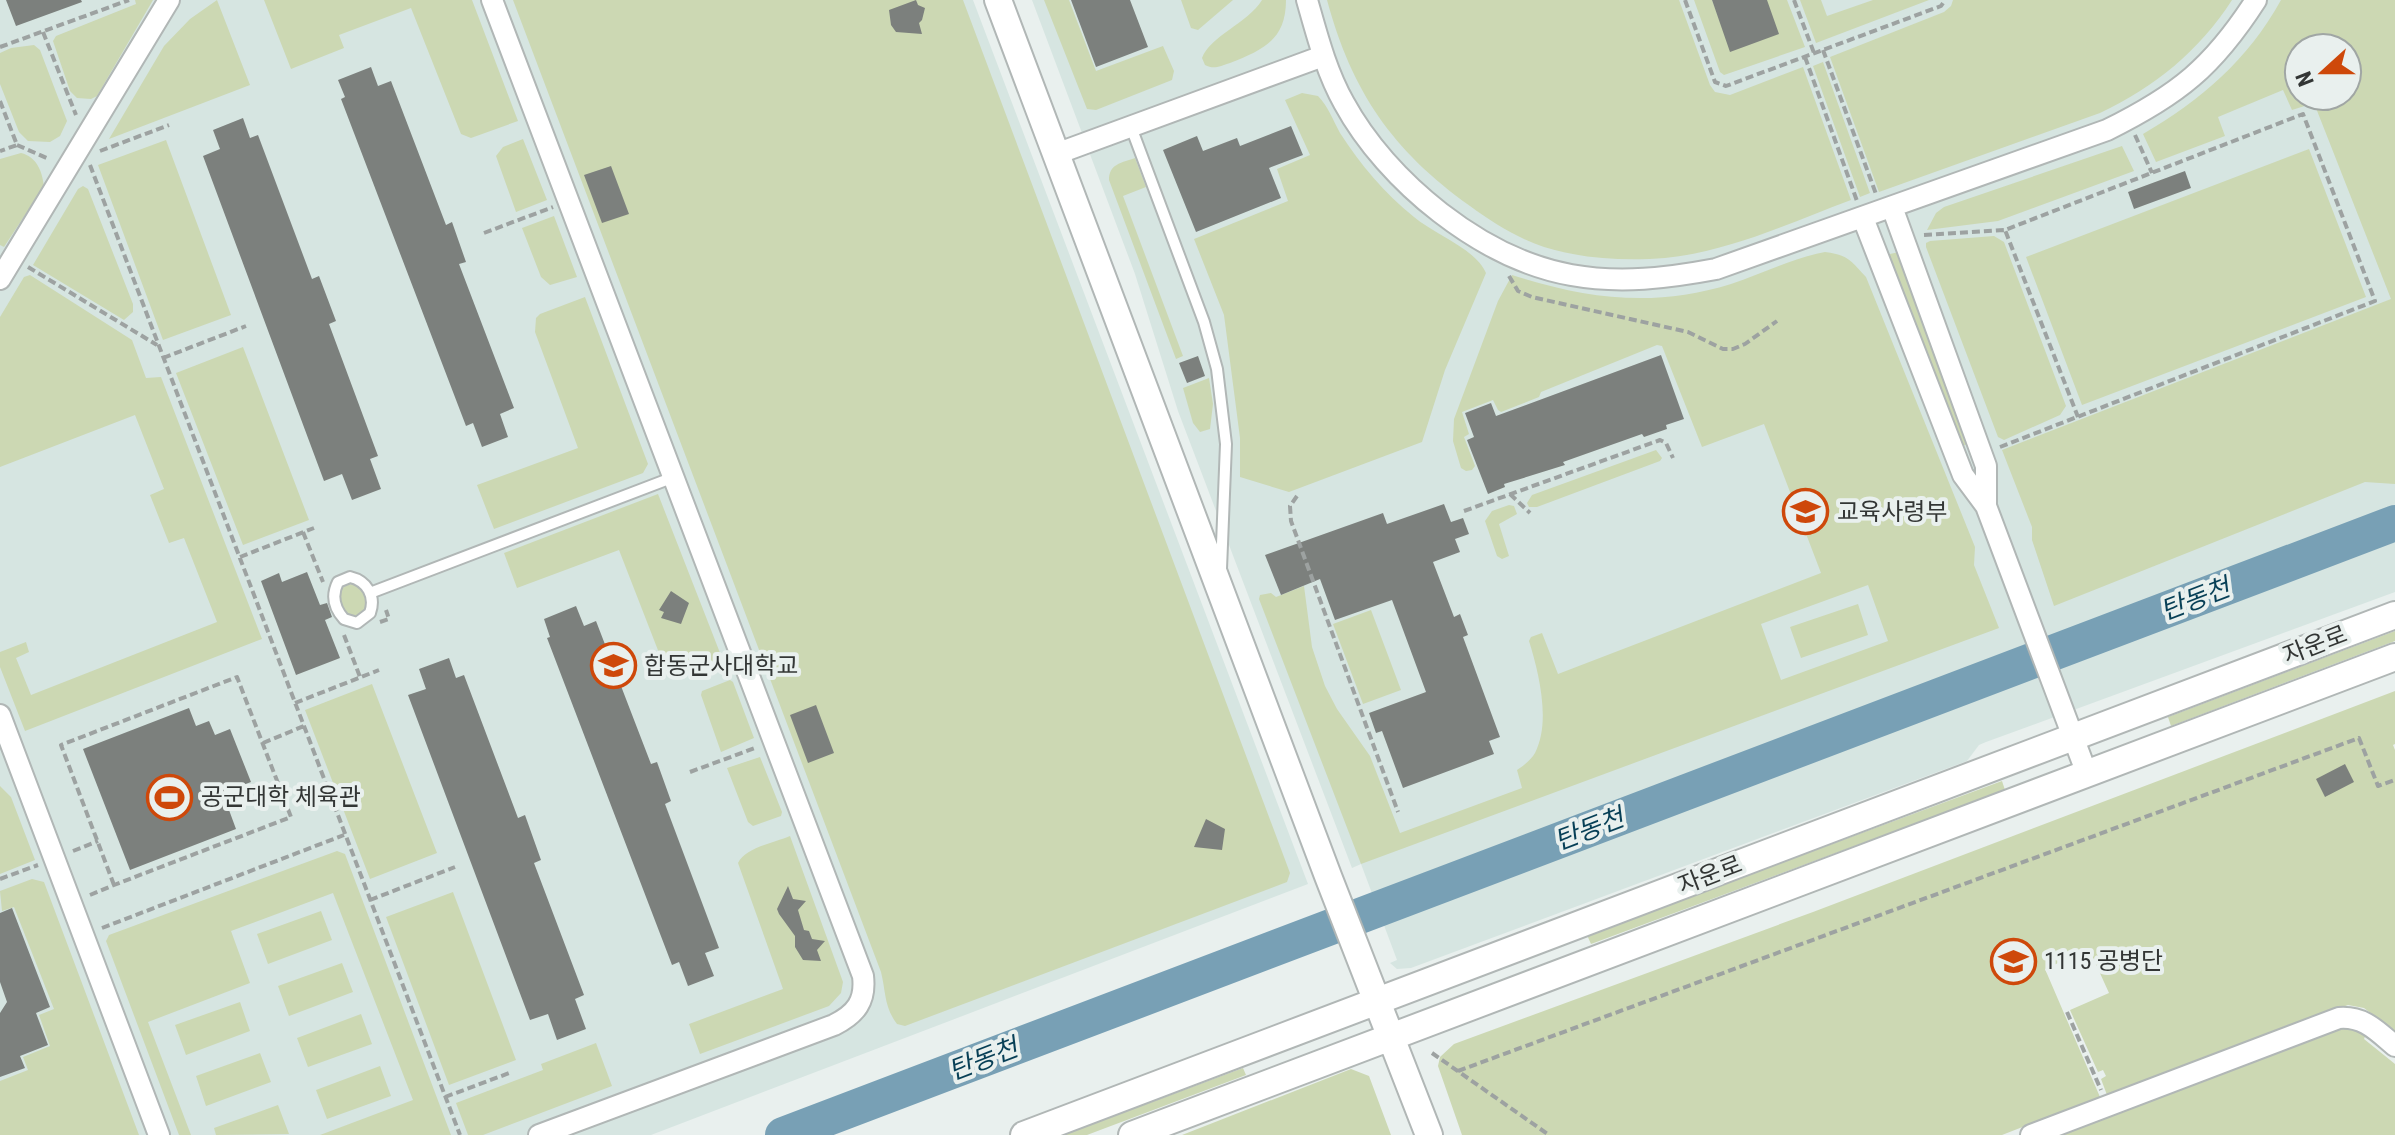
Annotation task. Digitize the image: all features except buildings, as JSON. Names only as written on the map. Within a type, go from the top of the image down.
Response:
[{"type":"street","points":[[0,279],[169,0]]},
{"type":"street","points":[[154,26],[186,0]]},
{"type":"street","points":[[492,0],[863,976],[865,991],[856,1011],[834,1025],[642,1094],[539,1135]]},
{"type":"street","points":[[998,0],[1362,966],[1429,1135]]},
{"type":"street","points":[[1307,0],[1323,56],[1343,102],[1365,137],[1421,198],[1503,253],[1570,275],[1616,280],[1664,279],[1716,269],[1884,201],[2107,130],[2153,107],[2197,74],[2233,37],[2256,0]]},
{"type":"street","points":[[1056,154],[1323,56]]},
{"type":"street","points":[[1884,201],[1986,466],[1986,506]]},
{"type":"street","points":[[1861,210],[1963,475],[1986,506],[2087,774]]},
{"type":"street","name":"자운로","points":[[1024,1135],[2395,615]]},
{"type":"street","name":"자운로","points":[[1132,1135],[2395,657]]},
{"type":"street","points":[[1,718],[7,755],[159,1135]]},
{"type":"street","points":[[2031,1135],[2339,1018],[2352,1017],[2364,1021],[2395,1046]]},
{"type":"lane","points":[[1131,127],[1204,322],[1217,369],[1226,458],[1220,591]]},
{"type":"lane","points":[[370,593],[674,477]]},
{"type":"lane","points":[[350,577],[361,582],[370,593],[370,613],[357,623],[344,619],[333,594],[338,582],[350,577]]},
{"type":"path","points":[[0,47],[129,0]]},
{"type":"path","points":[[1685,0],[1715,82],[1726,86],[1941,6],[1945,0]]},
{"type":"path","points":[[1794,0],[1814,53]]},
{"type":"path","points":[[43,32],[78,119]]},
{"type":"path","points":[[1823,50],[1884,201]]},
{"type":"path","points":[[1805,57],[1861,210]]},
{"type":"path","points":[[0,101],[17,145],[51,161],[56,153]]},
{"type":"path","points":[[1921,236],[2005,230],[2303,114],[2375,301],[1998,448]]},
{"type":"path","points":[[94,154],[169,125]]},
{"type":"path","points":[[2134,134],[2152,173]]},
{"type":"path","points":[[0,151],[17,145]]},
{"type":"path","points":[[89,162],[460,1135]]},
{"type":"path","points":[[484,233],[555,206]]},
{"type":"path","points":[[2005,230],[2078,417]]},
{"type":"path","points":[[26,266],[159,346]]},
{"type":"path","points":[[1509,271],[1512,284],[1518,291],[1532,297],[1688,332],[1723,349],[1745,344],[1777,321]]},
{"type":"path","points":[[163,358],[246,326]]},
{"type":"path","points":[[1464,511],[1660,440],[1666,443],[1673,458]]},
{"type":"path","points":[[1510,494],[1530,513]]},
{"type":"path","points":[[1297,496],[1290,506],[1291,521],[1398,812]]},
{"type":"path","points":[[240,557],[314,528]]},
{"type":"path","points":[[295,703],[379,670]]},
{"type":"path","points":[[84,897],[291,817],[237,677],[61,745],[114,885]]},
{"type":"path","points":[[263,743],[304,726]]},
{"type":"path","points":[[1458,1071],[2359,738],[2378,786],[2395,780]]},
{"type":"path","points":[[690,772],[761,746]]},
{"type":"path","points":[[96,931],[345,834]]},
{"type":"path","points":[[67,853],[98,841]]},
{"type":"path","points":[[0,879],[40,864]]},
{"type":"path","points":[[370,900],[455,867]]},
{"type":"path","points":[[2067,1012],[2108,1106]]},
{"type":"path","points":[[1432,1053],[1549,1135]]},
{"type":"path","points":[[445,1097],[512,1072]]},
{"type":"shaded area","name":"합동군사대학교","points":[[0,0],[973,0],[1308,884],[651,1135],[0,1135]]},
{"type":"shaded area","name":"교육사령부","points":[[1032,0],[2395,0],[2395,592],[1986,742],[1979,745],[1967,761],[1411,968],[1397,969],[1390,963],[1397,960],[1361,864],[1352,868],[1178,411],[1135,274]]},
{"type":"green space","points":[[135,0],[153,0],[97,96],[77,98],[70,91],[53,41],[56,36],[136,4]]},
{"type":"green space","points":[[217,0],[250,85],[109,139],[164,46],[190,19]]},
{"type":"green space","points":[[264,0],[472,0],[518,121],[471,138],[461,134],[411,8],[339,35],[344,48],[291,69]]},
{"type":"green space","points":[[513,0],[963,0],[1290,873],[1287,882],[905,1026],[897,1024],[888,1005],[881,972]]},
{"type":"green space","points":[[1044,0],[1069,0],[1096,71],[1163,46],[1174,71],[1172,80],[1096,110],[1087,109]]},
{"type":"green space","points":[[1181,0],[1233,0],[1198,30],[1191,28]]},
{"type":"green space","points":[[1262,0],[1286,0],[1282,25],[1270,42],[1230,63],[1214,67],[1205,65],[1202,58],[1206,50],[1248,16]]},
{"type":"green space","points":[[1327,0],[1679,0],[1715,92],[1730,95],[1803,67],[1851,200],[1736,243],[1689,255],[1620,259],[1589,257],[1534,243],[1505,229],[1442,185],[1397,140],[1363,91],[1349,63]]},
{"type":"green space","points":[[1694,0],[1712,0],[1731,51],[1767,0],[1787,0],[1805,47],[1724,75],[1720,72]]},
{"type":"green space","points":[[1800,0],[1821,0],[1827,16],[1873,0],[1929,0],[1816,43]]},
{"type":"green space","points":[[1953,0],[2232,0],[2205,36],[2174,66],[2120,103],[2100,113],[1879,192],[1830,57],[1944,12]]},
{"type":"green space","points":[[2281,0],[2395,0],[2395,484],[2365,482],[2054,606],[2032,540],[2032,527],[2002,450],[2391,299],[2318,112],[2363,112],[2363,32],[2283,32],[2283,90],[2218,117],[2225,136],[2156,162],[2143,134],[2221,77],[2254,41]]},
{"type":"green space","points":[[34,45],[40,50],[67,121],[60,136],[50,142],[28,141],[19,132],[0,84],[0,53]]},
{"type":"green space","points":[[1823,62],[1870,193],[1860,197],[1813,66]]},
{"type":"green space","points":[[1302,93],[1318,96],[1322,100],[1356,156],[1393,199],[1422,223],[1473,257],[1486,273],[1445,370],[1422,442],[1289,492],[1240,477],[1240,438],[1224,315],[1194,239],[1288,201],[1277,169],[1310,155],[1285,100]]},
{"type":"green space","points":[[523,139],[547,200],[516,212],[496,156],[503,147]]},
{"type":"green space","points":[[166,140],[231,315],[163,340],[98,165]]},
{"type":"green space","points":[[2122,146],[2134,171],[1998,221],[1927,230],[1936,213],[1944,207]]},
{"type":"green space","points":[[2309,149],[2366,297],[2082,405],[2026,257]]},
{"type":"green space","points":[[21,153],[38,165],[44,186],[4,247],[0,245],[0,159]]},
{"type":"green space","points":[[1135,158],[1146,187],[1123,196],[1183,356],[1176,359],[1109,180],[1114,167]]},
{"type":"green space","points":[[83,186],[88,189],[133,304],[133,312],[124,320],[33,265],[78,189]]},
{"type":"green space","points":[[554,216],[577,277],[550,285],[541,277],[522,228]]},
{"type":"green space","points":[[1994,236],[2004,242],[2066,406],[2060,415],[2004,440],[1998,437],[1926,247],[1930,241]]},
{"type":"green space","points":[[1825,252],[1845,257],[1866,277],[1975,547],[1974,565],[1999,628],[1361,864],[1260,595],[1271,593],[1276,597],[1304,586],[1312,647],[1325,686],[1370,756],[1400,833],[1522,788],[1517,770],[1535,753],[1540,741],[1543,712],[1529,641],[1531,637],[1542,633],[1558,674],[1821,573],[1764,424],[1702,447],[1662,346],[1657,345],[1541,392],[1539,397],[1501,412],[1493,400],[1462,412],[1469,434],[1464,437],[1475,466],[1466,471],[1461,468],[1453,441],[1454,419],[1498,301],[1512,275],[1594,295],[1648,298],[1675,296],[1731,284]],"holes":[[[1868,585],[1888,641],[1781,680],[1761,624]]]},
{"type":"green space","points":[[1899,252],[1968,444],[1962,446],[1888,258],[1890,254]]},
{"type":"green space","points":[[30,275],[132,340],[146,378],[161,377],[262,639],[25,731],[0,667],[0,652],[26,642],[29,652],[16,658],[31,695],[217,622],[184,538],[169,543],[150,495],[164,489],[135,415],[0,467],[0,317],[24,277]]},
{"type":"green space","points":[[585,297],[648,464],[643,473],[494,529],[477,485],[578,448],[535,332],[536,318],[540,314]]},
{"type":"green space","points":[[243,347],[309,520],[243,545],[176,373]]},
{"type":"green space","points":[[1209,378],[1213,404],[1210,429],[1200,432],[1193,423],[1183,388]]},
{"type":"green space","points":[[1656,450],[1662,458],[1660,461],[1537,507],[1529,507],[1527,503],[1532,495]]},
{"type":"green space","points":[[658,494],[722,658],[674,677],[668,676],[619,550],[517,588],[504,553]]},
{"type":"green space","points":[[1514,506],[1517,514],[1499,524],[1509,556],[1502,559],[1497,556],[1485,521],[1492,511]]},
{"type":"green space","points":[[353,584],[364,589],[369,600],[364,611],[353,616],[342,611],[337,600],[342,589]]},
{"type":"green space","points":[[1858,604],[1868,635],[1801,658],[1790,627]]},
{"type":"green space","points":[[1371,610],[1401,690],[1363,704],[1333,624]]},
{"type":"green space","points":[[2395,631],[2395,641],[2171,726],[2168,717]]},
{"type":"green space","points":[[730,680],[754,738],[721,752],[701,695],[702,691]]},
{"type":"green space","points":[[372,684],[437,853],[370,879],[305,710]]},
{"type":"green space","name":"1115 공병단","points":[[2395,691],[2395,1032],[2364,1008],[2348,1005],[2107,1095],[2101,1079],[2106,1076],[2103,1070],[2098,1072],[2070,1010],[2109,993],[2089,949],[2045,969],[2100,1097],[2002,1135],[1462,1135],[1438,1066],[1440,1057],[1454,1044],[1813,912]]},
{"type":"green space","points":[[760,757],[782,812],[781,816],[753,826],[748,822],[727,768]]},
{"type":"green space","points":[[2002,781],[2005,790],[1591,944],[1587,935]]},
{"type":"green space","points":[[0,786],[11,797],[35,860],[0,874]]},
{"type":"green space","points":[[790,836],[843,982],[841,993],[829,1006],[700,1054],[689,1024],[783,989],[738,863],[754,849]]},
{"type":"green space","points":[[337,851],[345,854],[451,1135],[320,1135],[413,1100],[333,893],[231,931],[250,983],[148,1022],[191,1135],[179,1135],[106,941],[109,935]]},
{"type":"green space","points":[[32,879],[44,882],[139,1135],[0,1135],[0,1081],[28,1070],[23,1057],[50,1046],[39,1015],[54,1009],[14,907],[2,911],[0,891]]},
{"type":"green space","points":[[453,892],[516,1060],[449,1085],[386,917]]},
{"type":"green space","points":[[321,911],[332,940],[268,964],[257,934]]},
{"type":"green space","points":[[342,963],[353,992],[289,1016],[278,986]]},
{"type":"green space","points":[[240,1002],[250,1031],[186,1055],[175,1025]]},
{"type":"green space","points":[[361,1014],[372,1044],[308,1067],[297,1038]]},
{"type":"green space","points":[[2352,1026],[2366,1034],[2364,1039],[2395,1064],[2395,1135],[2057,1135],[2334,1029]]},
{"type":"green space","points":[[596,1043],[612,1086],[483,1135],[468,1135],[456,1103],[543,1070],[541,1064]]},
{"type":"green space","points":[[260,1053],[271,1082],[206,1106],[196,1076]]},
{"type":"green space","points":[[380,1066],[391,1096],[327,1119],[316,1090]]},
{"type":"green space","points":[[1243,1068],[1246,1075],[1087,1135],[1063,1135]]},
{"type":"green space","points":[[1351,1069],[1369,1076],[1391,1135],[1182,1135]]},
{"type":"green space","points":[[278,1105],[289,1134],[216,1135],[214,1128]]},
{"type":"waterway","name":"탄동천","points":[[783,1135],[2395,523]]},
{"type":"place","name":"교육사령부","points":[[1806,512]]},
{"type":"place","name":"합동군사대학교","points":[[613,666]]},
{"type":"place","name":"공군대학 체육관","points":[[170,797]]},
{"type":"place","name":"1115 공병단","points":[[2013,961]]}]
